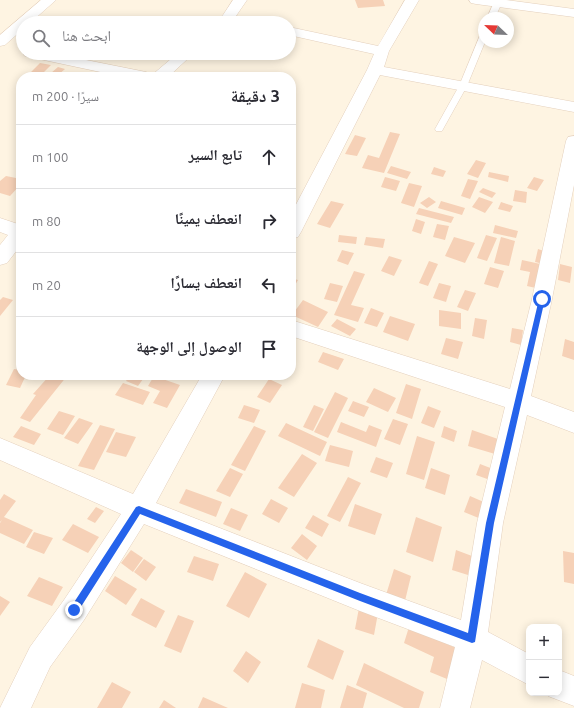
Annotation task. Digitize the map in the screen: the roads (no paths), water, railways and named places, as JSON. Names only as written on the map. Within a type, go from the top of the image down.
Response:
[{"type":"street","points":[[30,16],[49,0]]},
{"type":"street","points":[[229,16],[240,0]]},
{"type":"street","points":[[296,222],[375,70],[382,51],[412,0]]},
{"type":"street","points":[[476,0],[574,13]]},
{"type":"street","points":[[0,42],[16,28]]},
{"type":"street","points":[[296,33],[382,51]]},
{"type":"street","points":[[0,45],[16,49]]},
{"type":"street","points":[[64,60],[122,72]]},
{"type":"street","points":[[165,72],[179,60]]},
{"type":"street","points":[[375,70],[574,107]]},
{"type":"street","points":[[455,708],[472,639],[490,523],[542,299],[574,141]]},
{"type":"street","points":[[0,225],[16,230]]},
{"type":"street","points":[[0,258],[16,238]]},
{"type":"street","points":[[296,330],[518,401],[574,423]]},
{"type":"street","points":[[16,708],[40,657],[74,610],[139,509],[211,380]]},
{"type":"street","points":[[0,449],[139,509],[360,597],[472,639],[526,668]]},
{"type":"street","points":[[562,686],[574,691]]},
{"type":"lane","points":[[494,12],[498,2]]},
{"type":"lane","points":[[439,129],[463,86],[479,48]]}]
